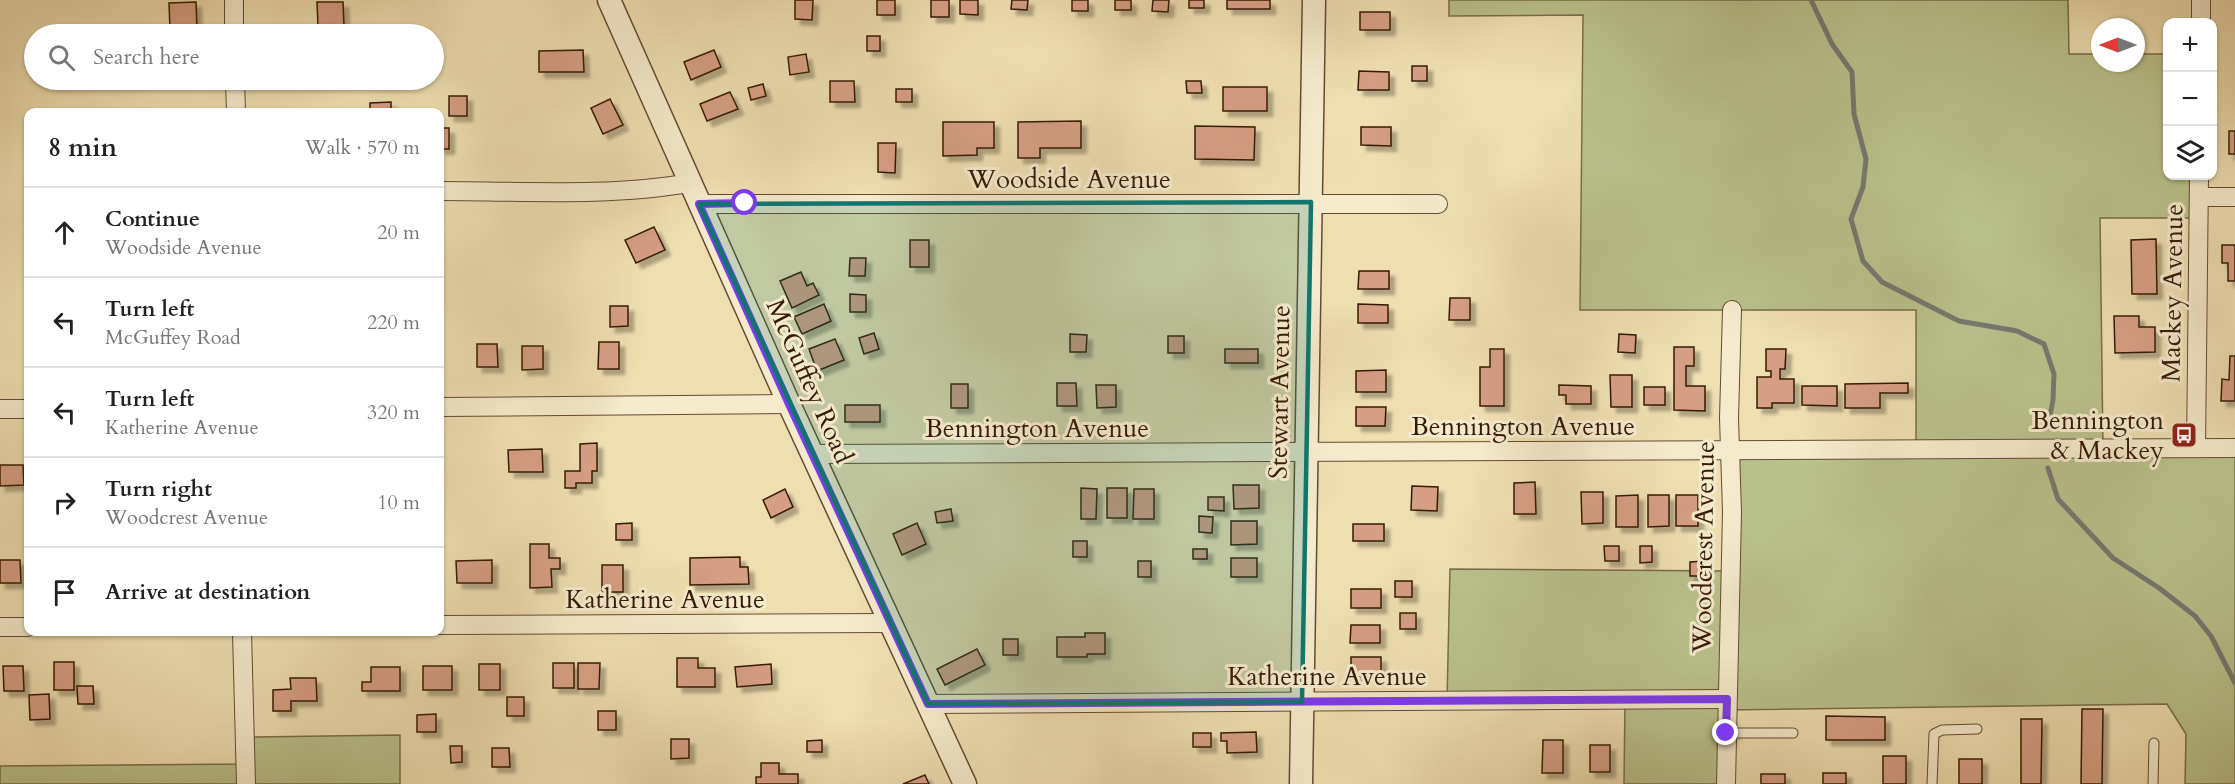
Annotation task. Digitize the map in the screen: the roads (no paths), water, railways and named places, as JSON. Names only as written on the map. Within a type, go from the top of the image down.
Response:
[{"type":"street","points":[[234,0],[234,24]]},
{"type":"street","name":"McGuffey Road","points":[[609,0],[789,404],[965,784]]},
{"type":"street","name":"Stewart Avenue","points":[[1301,784],[1314,0]]},
{"type":"street","points":[[2201,0],[2201,18]]},
{"type":"street","points":[[235,90],[236,108]]},
{"type":"street","name":"Mackey Avenue","points":[[2196,448],[2199,180]]},
{"type":"street","points":[[444,191],[656,189],[689,183]]},
{"type":"street","points":[[2199,197],[2235,197]]},
{"type":"street","name":"Woodside Avenue","points":[[699,204],[1004,205],[1311,202],[1438,204]]},
{"type":"street","name":"Woodcrest Avenue","points":[[1726,784],[1732,310]]},
{"type":"street","points":[[444,407],[789,404]]},
{"type":"street","points":[[0,410],[24,409]]},
{"type":"street","name":"Bennington Avenue","points":[[812,454],[2235,448]]},
{"type":"street","name":"Katherine Avenue","points":[[444,625],[890,623]]},
{"type":"street","points":[[0,627],[24,627]]},
{"type":"street","points":[[242,636],[246,784]]},
{"type":"street","name":"Katherine Avenue","points":[[928,704],[1727,699]]},
{"type":"lane","points":[[1932,784],[1934,734],[1942,730],[1977,729]]},
{"type":"lane","points":[[1726,733],[1793,733]]},
{"type":"lane","points":[[2153,784],[2154,743]]},
{"type":"waterway","points":[[1811,0],[1832,44],[1852,72],[1854,114],[1866,159],[1863,187],[1851,219],[1863,261],[1882,282],[1959,321],[2017,331],[2044,344],[2054,374],[2053,400],[2048,427]]},
{"type":"waterway","points":[[2048,468],[2058,499],[2113,558],[2159,588],[2195,616],[2211,636],[2235,683]]},
{"type":"place","name":"Bennington & Mackey","points":[[2184,435]]}]
